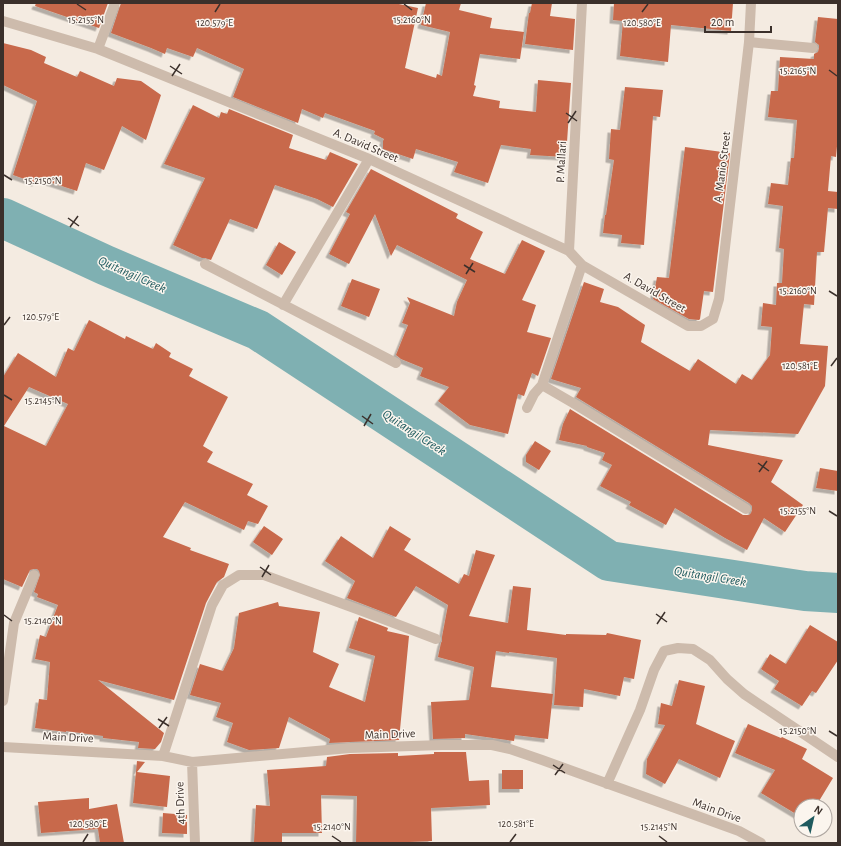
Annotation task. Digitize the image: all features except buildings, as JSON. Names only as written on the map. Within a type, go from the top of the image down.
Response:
[{"type":"street","points":[[98,49],[115,3]]},
{"type":"street","name":"P. Mallari","points":[[569,251],[582,3]]},
{"type":"street","name":"A. Manio Street","points":[[702,326],[713,319],[719,299],[749,42],[751,3]]},
{"type":"street","name":"A. David Street","points":[[3,21],[98,49],[369,159],[569,251],[582,265],[688,326],[702,326]]},
{"type":"street","points":[[749,42],[813,48]]},
{"type":"street","points":[[284,305],[369,159]]},
{"type":"street","points":[[205,264],[396,363]]},
{"type":"street","points":[[527,408],[534,394],[542,385],[582,265]]},
{"type":"street","points":[[542,385],[574,403],[746,509]]},
{"type":"street","points":[[3,701],[14,623],[34,575]]},
{"type":"street","points":[[163,756],[212,605],[223,585],[240,575],[264,575],[436,639]]},
{"type":"street","points":[[606,784],[640,710],[654,670],[664,651],[678,648],[693,649],[710,660],[727,679],[744,694],[838,757]]},
{"type":"street","name":"Main Drive","points":[[3,747],[163,756],[192,762],[350,748],[492,745],[510,749],[739,831],[761,843]]},
{"type":"street","name":"4th Drive","points":[[192,762],[194,843]]},
{"type":"waterway","name":"Quitangil Creek","points":[[3,218],[105,265],[258,330],[609,561],[805,591],[838,593]]}]
